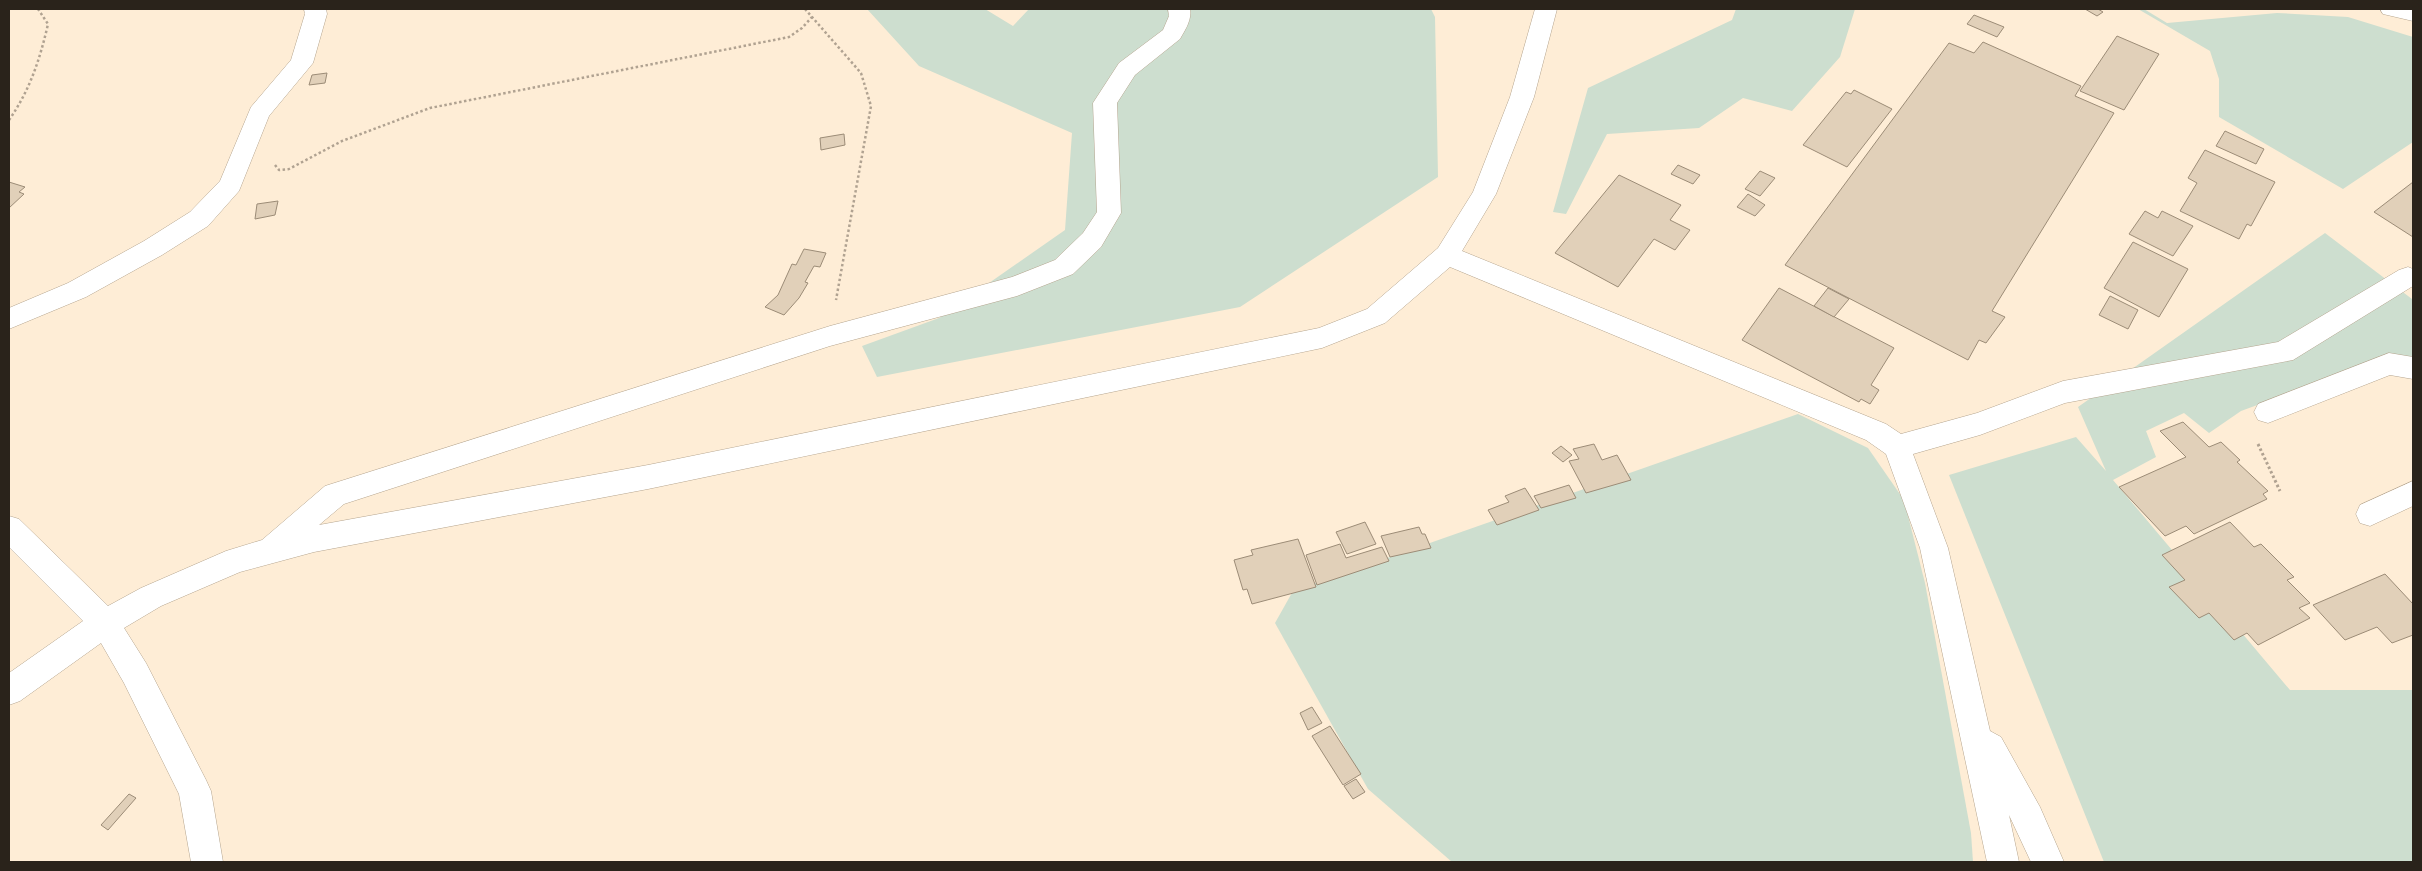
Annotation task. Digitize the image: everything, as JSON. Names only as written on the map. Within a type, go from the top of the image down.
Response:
[{"type":"street","points":[[9,319],[77,290],[154,248],[199,218],[230,185],[259,113],[302,63],[316,14],[315,9]]},
{"type":"street","points":[[267,552],[335,496],[830,336],[1017,286],[1064,267],[1092,240],[1109,213],[1104,102],[1127,69],[1172,34],[1180,16],[1179,9]]},
{"type":"street","points":[[9,691],[105,623],[152,597],[236,560],[314,539],[648,477],[1322,338],[1376,316],[1447,255],[1484,194],[1522,97],[1546,9]]},
{"type":"street","points":[[2391,9],[2413,14]]},
{"type":"street","points":[[1447,255],[1876,432],[1897,446],[1934,548],[2003,862]]},
{"type":"street","points":[[1897,446],[1980,424],[2112,372],[2284,352],[2408,277]]},
{"type":"street","points":[[2268,412],[2389,364],[2413,368]]},
{"type":"street","points":[[2370,514],[2413,492]]},
{"type":"street","points":[[9,528],[105,623],[135,673],[195,790],[207,862]]},
{"type":"street","points":[[1976,740],[1990,748],[2028,818],[2048,862]]},
{"type":"path","points":[[9,120],[24,101],[38,70],[48,24],[38,9]]},
{"type":"path","points":[[804,9],[861,73],[871,106],[830,336]]},
{"type":"path","points":[[251,134],[271,137],[275,165],[279,170],[289,169],[342,141],[430,108],[790,37],[812,17]]},
{"type":"green space","points":[[867,9],[985,9],[1013,26],[1029,9],[1431,9],[1435,17],[1438,177],[1240,307],[877,377],[862,346],[939,318],[1065,230],[1072,133],[919,66]]},
{"type":"green space","points":[[1736,9],[1855,9],[1840,57],[1792,111],[1743,98],[1699,128],[1607,134],[1566,214],[1553,212],[1588,88],[1732,20]]},
{"type":"green space","points":[[2138,9],[2144,9],[2167,23],[2277,13],[2348,17],[2413,37],[2413,142],[2343,189],[2219,117],[2219,79],[2210,51]]},
{"type":"green space","points":[[2325,233],[2413,298],[2413,363],[2385,358],[2241,411],[2209,433],[2184,413],[2146,431],[2156,457],[2113,480],[2290,690],[2413,690],[2413,862],[2104,862],[1949,475],[2076,437],[2106,471],[2078,407]]},
{"type":"green space","points":[[1798,414],[1868,448],[1904,500],[1925,583],[1971,833],[1973,862],[1452,862],[1368,789],[1275,623],[1293,591]]},
{"type":"building","points":[[2085,9],[2098,9],[2103,12],[2097,16]]},
{"type":"building","points":[[1974,15],[2004,27],[1997,37],[1967,24]]},
{"type":"building","points":[[2117,36],[2159,54],[2124,110],[2080,91]]},
{"type":"building","points":[[1983,42],[2081,86],[2075,96],[2114,113],[1992,311],[2005,317],[1986,343],[1979,340],[1968,360],[1785,265],[1949,43],[1974,53]]},
{"type":"building","points":[[327,73],[325,83],[309,85],[312,75]]},
{"type":"building","points":[[1854,90],[1892,109],[1847,167],[1803,145],[1846,92],[1851,94]]},
{"type":"building","points":[[2225,131],[2264,149],[2256,164],[2216,146]]},
{"type":"building","points":[[844,134],[845,145],[821,150],[820,138]]},
{"type":"building","points":[[2205,150],[2275,182],[2251,226],[2247,224],[2239,239],[2180,211],[2197,183],[2188,178]]},
{"type":"building","points":[[1678,165],[1700,175],[1693,184],[1671,174]]},
{"type":"building","points":[[1760,171],[1775,178],[1760,196],[1745,189]]},
{"type":"building","points":[[1619,175],[1681,205],[1670,220],[1690,230],[1675,250],[1654,239],[1618,287],[1555,253]]},
{"type":"building","points":[[9,182],[25,187],[19,192],[24,194],[9,208]]},
{"type":"building","points":[[2413,182],[2413,237],[2374,212]]},
{"type":"building","points":[[1748,194],[1765,205],[1755,216],[1737,207]]},
{"type":"building","points":[[278,201],[275,215],[255,219],[257,204]]},
{"type":"building","points":[[2145,211],[2158,218],[2162,211],[2193,226],[2173,256],[2129,234]]},
{"type":"building","points":[[2133,242],[2188,269],[2159,317],[2104,288]]},
{"type":"building","points":[[804,249],[826,253],[820,267],[814,266],[805,282],[808,283],[799,298],[784,315],[765,307],[778,295],[792,264],[796,265]]},
{"type":"building","points":[[1779,288],[1894,348],[1871,385],[1879,390],[1870,404],[1861,399],[1859,402],[1742,340]]},
{"type":"building","points":[[1828,288],[1849,299],[1834,317],[1814,306]]},
{"type":"building","points":[[2110,296],[2138,310],[2128,329],[2099,315]]},
{"type":"building","points":[[2183,422],[2209,447],[2221,442],[2240,460],[2237,462],[2268,491],[2263,494],[2267,499],[2194,534],[2186,526],[2165,536],[2119,487],[2186,457],[2160,431]]},
{"type":"building","points":[[1594,444],[1602,460],[1617,455],[1631,480],[1586,493],[1569,461],[1579,459],[1573,449]]},
{"type":"building","points":[[1561,446],[1572,455],[1563,462],[1552,453]]},
{"type":"building","points":[[1569,485],[1576,498],[1541,508],[1534,496]]},
{"type":"building","points":[[1525,488],[1539,510],[1497,525],[1488,510],[1509,502],[1505,496]]},
{"type":"building","points":[[1365,522],[1376,544],[1347,554],[1336,532]]},
{"type":"building","points":[[2230,522],[2254,547],[2261,544],[2294,577],[2287,580],[2310,603],[2299,608],[2310,618],[2258,645],[2247,633],[2234,640],[2209,613],[2199,618],[2169,587],[2185,580],[2162,555]]},
{"type":"building","points":[[1419,527],[1422,534],[1425,534],[1431,548],[1390,557],[1381,536]]},
{"type":"building","points":[[1298,539],[1316,587],[1252,604],[1247,589],[1243,590],[1234,560],[1253,555],[1251,550]]},
{"type":"building","points":[[1340,544],[1346,558],[1382,547],[1389,561],[1317,585],[1306,555]]},
{"type":"building","points":[[2385,574],[2413,604],[2413,635],[2392,643],[2377,627],[2345,640],[2313,605]]},
{"type":"building","points":[[1312,707],[1322,723],[1308,730],[1300,713]]},
{"type":"building","points":[[1330,726],[1361,774],[1343,785],[1312,736]]},
{"type":"building","points":[[1356,779],[1365,792],[1353,799],[1344,786]]},
{"type":"building","points":[[129,794],[136,798],[108,830],[101,825]]}]
